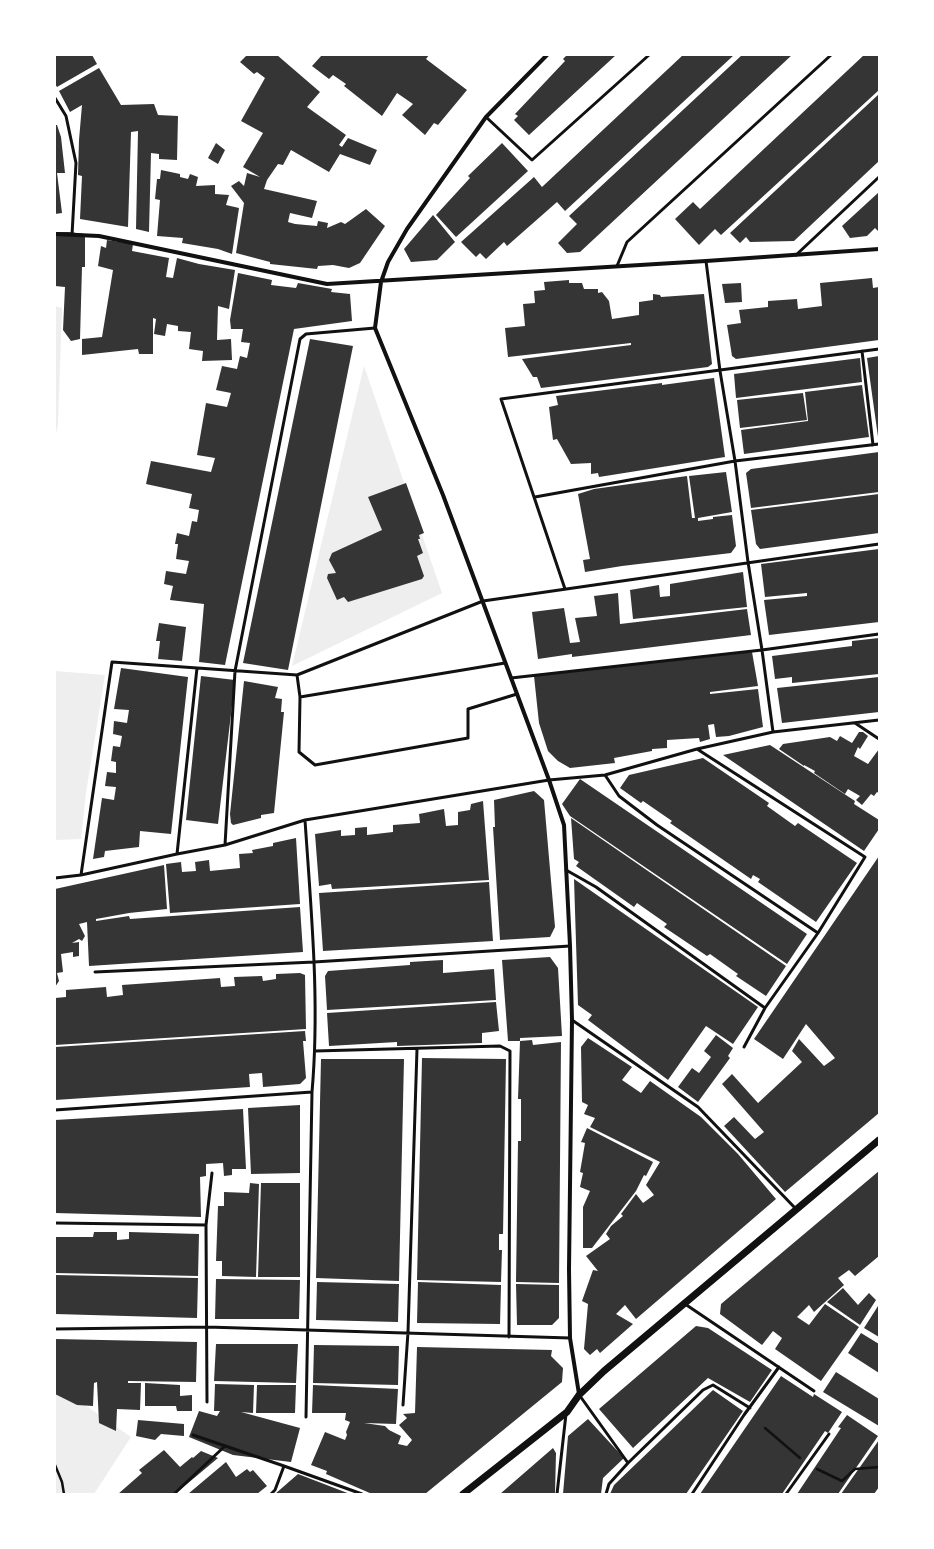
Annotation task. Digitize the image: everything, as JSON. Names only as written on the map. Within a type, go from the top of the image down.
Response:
[{"type":"street","points":[[547,55],[486,117],[407,229],[388,262],[381,282],[375,328],[443,495],[549,780],[564,825],[572,1020],[569,1270],[570,1338],[579,1395]]},
{"type":"street","points":[[55,234],[99,236],[327,284],[381,282],[879,249]]},
{"type":"street","points":[[463,1494],[567,1412],[579,1395],[604,1371],[879,1140]]},
{"type":"lane","points":[[486,117],[532,160],[649,55]]},
{"type":"lane","points":[[616,266],[627,242],[831,55]]},
{"type":"lane","points":[[55,98],[66,116],[76,163],[72,235]]},
{"type":"lane","points":[[796,255],[879,177]]},
{"type":"lane","points":[[706,261],[720,371],[735,461],[773,732]]},
{"type":"lane","points":[[225,845],[235,671],[300,339],[306,334],[375,328]]},
{"type":"lane","points":[[565,589],[501,400],[879,349]]},
{"type":"lane","points":[[862,352],[873,445]]},
{"type":"lane","points":[[535,497],[735,461],[879,444]]},
{"type":"lane","points":[[81,875],[112,662],[297,675],[483,601],[879,544]]},
{"type":"lane","points":[[511,678],[762,650],[879,634]]},
{"type":"lane","points":[[300,697],[506,663]]},
{"type":"lane","points":[[177,854],[197,668]]},
{"type":"lane","points":[[297,675],[300,697],[299,752],[315,764],[468,738],[468,709],[517,694]]},
{"type":"lane","points":[[55,878],[81,875],[225,845],[305,820],[549,780],[604,775],[697,749],[773,732],[879,720]]},
{"type":"lane","points":[[854,723],[879,739]]},
{"type":"lane","points":[[697,749],[865,857],[818,933],[765,1008],[744,1047]]},
{"type":"lane","points":[[604,775],[619,796],[657,825],[818,933]]},
{"type":"lane","points":[[305,820],[314,962],[315,1051],[312,1092],[306,1417]]},
{"type":"lane","points":[[566,870],[596,887],[765,1008]]},
{"type":"lane","points":[[95,972],[314,962],[570,946]]},
{"type":"lane","points":[[572,1020],[698,1107],[797,1210]]},
{"type":"lane","points":[[315,1051],[500,1046],[510,1051],[509,1337]]},
{"type":"lane","points":[[404,1405],[408,1332],[417,1049]]},
{"type":"lane","points":[[55,1110],[312,1092]]},
{"type":"lane","points":[[207,1402],[206,1225],[212,1172]]},
{"type":"lane","points":[[55,1223],[206,1225]]},
{"type":"lane","points":[[685,1304],[814,1391]]},
{"type":"lane","points":[[55,1329],[207,1327],[570,1338]]},
{"type":"lane","points":[[692,1494],[779,1368]]},
{"type":"lane","points":[[606,1494],[609,1484],[628,1463],[703,1390],[713,1385],[750,1408]]},
{"type":"lane","points":[[579,1395],[628,1463]]},
{"type":"lane","points":[[557,1494],[567,1412]]},
{"type":"lane","points":[[786,1494],[829,1434]]},
{"type":"lane","points":[[193,1435],[362,1494]]},
{"type":"lane","points":[[174,1494],[225,1446]]},
{"type":"lane","points":[[271,1494],[275,1490],[284,1466]]},
{"type":"path","points":[[55,1465],[62,1482],[64,1494]]},
{"type":"shaded area","points":[[55,306],[62,308],[58,425],[55,438]]},
{"type":"shaded area","points":[[364,366],[442,593],[292,666]]},
{"type":"shaded area","points":[[55,671],[105,675],[86,793],[81,839],[55,840]]},
{"type":"shaded area","points":[[55,1384],[131,1437],[94,1494],[55,1494]]},
{"type":"building","points":[[55,55],[92,55],[97,64],[57,87],[55,84]]},
{"type":"building","points":[[247,55],[277,55],[320,92],[307,107],[346,135],[339,145],[342,147],[348,138],[377,150],[370,165],[340,154],[329,172],[291,150],[283,165],[278,164],[267,180],[264,189],[317,201],[312,218],[290,213],[288,222],[295,224],[317,226],[318,221],[328,223],[327,228],[341,222],[345,224],[366,209],[385,226],[360,263],[349,268],[333,265],[318,266],[317,269],[270,264],[270,262],[236,253],[244,203],[231,186],[239,181],[244,186],[247,173],[260,177],[243,167],[263,133],[241,121],[265,78],[257,72],[254,74],[240,62]]},
{"type":"building","points":[[322,55],[429,55],[426,59],[467,90],[438,125],[434,123],[425,135],[402,115],[413,104],[397,93],[382,116],[344,86],[346,84],[333,75],[329,79],[312,66]]},
{"type":"building","points":[[567,55],[616,55],[529,135],[514,120],[518,116],[515,114],[565,61],[563,59]]},
{"type":"building","points":[[683,55],[734,55],[565,211],[557,202],[507,246],[504,242],[486,259],[480,253],[476,257],[461,242],[534,177],[542,187]]},
{"type":"building","points":[[742,55],[792,55],[580,252],[567,253],[558,243],[577,224],[569,216]]},
{"type":"building","points":[[864,55],[879,55],[879,90],[721,235],[715,229],[699,245],[675,219],[693,202],[700,209]]},
{"type":"building","points":[[99,68],[121,105],[154,104],[158,115],[178,116],[177,160],[159,159],[159,154],[151,153],[149,232],[136,229],[138,131],[131,132],[128,227],[80,219],[82,176],[78,175],[82,105],[70,112],[59,91]]},
{"type":"building","points":[[879,94],[879,161],[794,241],[750,242],[746,237],[740,243],[730,233]]},
{"type":"building","points":[[55,125],[57,125],[61,137],[65,173],[57,173],[62,213],[55,214]]},
{"type":"building","points":[[216,143],[225,150],[218,164],[208,158]]},
{"type":"building","points":[[502,143],[528,171],[456,237],[436,215],[470,178],[468,176]]},
{"type":"building","points":[[161,170],[180,174],[180,177],[188,179],[190,174],[198,177],[196,186],[215,185],[215,194],[229,195],[226,205],[239,208],[232,254],[218,249],[182,243],[183,238],[157,236],[160,200],[155,199],[157,179],[160,179]]},
{"type":"building","points":[[879,192],[879,232],[875,228],[867,236],[850,238],[842,226]]},
{"type":"building","points":[[433,215],[455,242],[437,260],[411,262],[404,249]]},
{"type":"building","points":[[55,232],[85,234],[85,267],[82,267],[80,339],[71,341],[63,330],[65,287],[55,286]]},
{"type":"building","points":[[107,240],[133,244],[132,251],[169,258],[166,277],[173,278],[177,258],[199,264],[235,270],[229,309],[218,306],[217,340],[231,339],[232,360],[202,361],[203,351],[189,349],[191,332],[178,331],[178,326],[167,324],[165,336],[154,334],[156,319],[153,318],[153,354],[139,354],[138,349],[82,355],[82,339],[102,337],[113,270],[98,266],[101,246],[106,248]]},
{"type":"building","points":[[238,273],[272,280],[271,285],[296,288],[298,283],[332,289],[331,292],[350,294],[352,321],[294,329],[225,665],[199,662],[204,604],[170,600],[173,586],[164,584],[166,571],[186,574],[189,561],[176,559],[178,544],[175,544],[177,533],[189,536],[192,521],[197,522],[199,510],[189,508],[192,494],[146,484],[151,461],[211,472],[215,458],[197,455],[206,403],[227,407],[231,393],[216,390],[222,366],[237,369],[240,356],[247,358],[250,343],[241,342],[243,329],[231,329],[230,320]]},
{"type":"building","points":[[872,278],[873,288],[879,287],[879,340],[736,359],[732,356],[727,325],[741,323],[739,310],[768,307],[768,301],[797,299],[798,309],[822,306],[820,283]]},
{"type":"building","points":[[569,280],[569,283],[582,283],[584,289],[598,289],[598,293],[602,292],[609,301],[612,319],[639,315],[639,302],[653,300],[653,294],[660,295],[661,297],[704,294],[712,364],[708,367],[541,388],[537,377],[533,377],[522,359],[631,345],[631,343],[508,357],[505,328],[525,326],[523,304],[535,303],[534,291],[545,290],[544,282]]},
{"type":"building","points":[[741,283],[742,302],[725,303],[722,284]]},
{"type":"building","points":[[310,339],[353,346],[288,670],[243,663]]},
{"type":"building","points":[[879,356],[879,437],[878,437],[867,358]]},
{"type":"building","points":[[860,358],[862,382],[736,398],[734,374]]},
{"type":"building","points":[[714,378],[725,457],[599,477],[598,473],[591,474],[591,463],[571,464],[557,439],[553,440],[549,407],[558,405],[556,396]]},
{"type":"building","points":[[862,385],[869,437],[744,454],[741,430],[808,421],[805,392]]},
{"type":"building","points":[[803,393],[807,420],[740,428],[737,400]]},
{"type":"building","points":[[879,452],[879,492],[751,508],[746,473],[751,469]]},
{"type":"building","points":[[726,472],[732,512],[698,518],[698,521],[713,519],[713,517],[732,515],[736,546],[731,553],[585,572],[583,560],[590,559],[578,494],[594,489],[687,476],[692,518],[695,518],[689,476]]},
{"type":"building","points":[[406,483],[424,533],[419,535],[420,539],[418,539],[423,553],[417,556],[424,576],[422,579],[348,602],[344,597],[337,600],[327,578],[328,574],[336,573],[329,560],[332,553],[382,530],[368,497]]},
{"type":"building","points":[[879,494],[879,533],[760,549],[756,544],[751,510]]},
{"type":"building","points":[[879,549],[879,622],[769,635],[764,600],[807,596],[807,593],[765,597],[761,564]]},
{"type":"building","points":[[743,572],[747,607],[633,619],[630,590],[659,585],[660,597],[670,596],[670,584]]},
{"type":"building","points":[[618,593],[620,624],[747,609],[751,635],[572,657],[572,654],[538,659],[532,612],[564,608],[570,643],[580,642],[575,618],[597,616],[594,596]]},
{"type":"building","points":[[159,623],[186,627],[182,661],[158,659],[160,641],[156,641]]},
{"type":"building","points":[[879,638],[879,674],[792,683],[792,677],[775,679],[772,656],[852,646],[852,641]]},
{"type":"building","points":[[752,652],[758,686],[710,692],[710,694],[758,689],[763,727],[729,736],[716,737],[714,724],[708,725],[710,739],[700,742],[699,738],[667,740],[667,748],[652,749],[652,751],[614,758],[615,763],[570,768],[558,761],[548,751],[539,723],[534,676]]},
{"type":"building","points":[[121,668],[188,677],[171,834],[140,831],[139,847],[105,851],[104,857],[93,859],[102,798],[114,800],[116,787],[105,786],[107,772],[116,773],[116,762],[111,761],[113,746],[120,747],[122,736],[113,734],[114,721],[127,723],[129,710],[114,709]]},
{"type":"building","points":[[201,676],[235,680],[218,824],[186,820]]},
{"type":"building","points":[[879,677],[879,712],[782,723],[777,688]]},
{"type":"building","points":[[244,681],[278,687],[275,698],[282,699],[281,712],[284,712],[274,813],[261,815],[261,818],[233,825],[231,823],[230,814]]},
{"type":"building","points":[[859,732],[863,732],[868,736],[860,749],[858,747],[854,756],[868,764],[879,749],[879,793],[877,792],[874,796],[871,794],[862,805],[856,800],[860,796],[848,789],[845,794],[814,773],[815,771],[804,766],[779,749],[783,744],[830,737],[837,741],[840,736],[852,743]]},
{"type":"building","points":[[770,745],[855,801],[854,804],[879,820],[879,829],[864,851],[723,755]]},
{"type":"building","points":[[703,758],[769,803],[767,806],[795,826],[798,823],[857,863],[816,922],[758,882],[760,879],[753,875],[751,879],[670,823],[672,821],[643,801],[641,803],[620,788],[629,775]]},
{"type":"building","points":[[580,779],[807,934],[787,964],[570,816],[562,804]]},
{"type":"building","points":[[534,791],[544,800],[555,927],[550,937],[500,940],[493,827],[495,827],[494,800]]},
{"type":"building","points":[[483,801],[489,880],[332,889],[331,884],[319,886],[315,834],[341,830],[341,836],[355,835],[355,828],[367,827],[367,835],[393,832],[393,825],[420,823],[419,814],[444,809],[446,826],[458,825],[458,812],[470,810],[471,804]]},
{"type":"building","points":[[571,818],[786,966],[766,996],[736,976],[738,974],[710,954],[707,956],[664,927],[667,924],[637,903],[634,907],[576,866],[579,862],[574,859]]},
{"type":"building","points":[[296,838],[300,904],[170,913],[166,864],[181,862],[182,872],[196,871],[195,862],[209,860],[210,871],[240,868],[239,854],[253,853],[252,850],[273,846],[273,843]]},
{"type":"building","points":[[879,856],[879,1113],[785,1192],[724,1126],[734,1117],[755,1139],[764,1132],[722,1084],[732,1074],[758,1103],[802,1062],[792,1051],[799,1039],[824,1066],[835,1058],[806,1024],[783,1059],[754,1039]]},
{"type":"building","points":[[164,865],[167,909],[129,913],[96,919],[96,921],[129,916],[130,919],[300,907],[303,952],[89,966],[87,922],[79,924],[85,936],[82,941],[79,939],[72,943],[79,942],[79,956],[73,957],[73,952],[61,954],[63,972],[57,973],[59,981],[55,987],[55,889]]},
{"type":"building","points":[[574,879],[758,1007],[733,1044],[706,1026],[668,1080],[588,1020],[592,1015],[578,1005]]},
{"type":"building","points":[[489,882],[493,941],[323,951],[319,893]]},
{"type":"building","points":[[550,957],[558,968],[562,1036],[520,1038],[520,1041],[508,1041],[502,960]]},
{"type":"building","points":[[443,960],[443,973],[494,969],[496,1000],[327,1010],[325,976],[328,971],[410,965],[410,962]]},
{"type":"building","points":[[300,973],[305,975],[306,1029],[55,1045],[55,998],[66,997],[66,990],[106,987],[107,997],[123,995],[122,985],[220,978],[221,987],[235,986],[234,977],[262,976],[263,981],[276,979],[276,974]]},
{"type":"building","points":[[496,1002],[499,1031],[482,1033],[482,1043],[397,1046],[397,1042],[329,1046],[327,1013]]},
{"type":"building","points":[[305,1031],[306,1041],[303,1041],[306,1078],[300,1084],[263,1087],[262,1073],[249,1074],[250,1087],[55,1100],[55,1047]]},
{"type":"building","points":[[716,1035],[733,1048],[728,1056],[730,1058],[698,1102],[678,1087],[692,1068],[699,1073],[711,1057],[704,1051]]},
{"type":"building","points":[[588,1038],[632,1067],[622,1080],[641,1093],[650,1081],[701,1117],[738,1154],[776,1199],[636,1319],[625,1305],[616,1314],[633,1324],[600,1353],[597,1349],[590,1355],[584,1349],[588,1304],[582,1301],[593,1270],[598,1271],[586,1256],[610,1239],[606,1234],[611,1226],[623,1216],[621,1214],[636,1194],[643,1203],[654,1195],[646,1185],[660,1162],[590,1127],[595,1118],[584,1114],[588,1105],[582,1102],[581,1047]]},
{"type":"building","points":[[532,1040],[533,1045],[561,1042],[559,1283],[516,1282],[518,1141],[521,1141],[521,1099],[518,1099],[520,1041]]},
{"type":"building","points":[[422,1058],[506,1059],[503,1234],[499,1234],[499,1250],[502,1250],[501,1282],[417,1280]]},
{"type":"building","points":[[321,1059],[404,1059],[399,1281],[316,1278]]},
{"type":"building","points":[[300,1105],[300,1173],[251,1174],[248,1108]]},
{"type":"building","points":[[243,1109],[246,1169],[232,1169],[232,1175],[224,1176],[223,1163],[206,1164],[206,1176],[200,1177],[201,1217],[55,1213],[55,1120]]},
{"type":"building","points":[[587,1128],[653,1162],[636,1191],[592,1248],[583,1248],[583,1207],[590,1191],[580,1187],[583,1173],[580,1172],[585,1143],[581,1142]]},
{"type":"building","points":[[879,1171],[879,1256],[855,1276],[849,1270],[838,1278],[844,1285],[814,1312],[809,1305],[797,1317],[809,1325],[825,1304],[859,1327],[821,1381],[775,1349],[782,1338],[773,1331],[762,1345],[720,1314],[721,1304]]},
{"type":"building","points":[[250,1183],[259,1184],[256,1277],[222,1276],[222,1261],[216,1261],[218,1206],[224,1206],[224,1192],[249,1193]]},
{"type":"building","points":[[261,1183],[300,1183],[300,1277],[258,1277]]},
{"type":"building","points":[[94,1232],[117,1232],[117,1240],[129,1239],[129,1232],[199,1234],[198,1276],[55,1273],[55,1237],[93,1237]]},
{"type":"building","points":[[55,1275],[198,1278],[197,1318],[55,1314]]},
{"type":"building","points":[[216,1279],[300,1280],[299,1319],[215,1319]]},
{"type":"building","points":[[317,1282],[399,1284],[398,1322],[316,1320]]},
{"type":"building","points":[[418,1282],[501,1285],[500,1324],[417,1323]]},
{"type":"building","points":[[516,1284],[559,1285],[559,1318],[552,1325],[517,1325]]},
{"type":"building","points":[[843,1288],[858,1305],[869,1293],[876,1300],[860,1325],[827,1302]]},
{"type":"building","points":[[878,1306],[879,1307],[879,1337],[864,1328]]},
{"type":"building","points":[[696,1326],[708,1328],[772,1370],[750,1402],[708,1378],[633,1448],[599,1409]]},
{"type":"building","points":[[861,1333],[879,1344],[879,1373],[848,1353]]},
{"type":"building","points":[[55,1339],[197,1342],[196,1382],[128,1381],[128,1383],[141,1383],[140,1410],[117,1409],[116,1431],[99,1423],[97,1382],[94,1383],[93,1406],[77,1405],[55,1394]]},
{"type":"building","points":[[216,1344],[298,1344],[296,1383],[214,1381]]},
{"type":"building","points":[[314,1345],[399,1346],[398,1385],[313,1383]]},
{"type":"building","points":[[417,1347],[552,1350],[551,1356],[563,1368],[562,1382],[425,1494],[372,1494],[326,1474],[327,1471],[311,1465],[325,1432],[345,1440],[350,1422],[345,1420],[346,1413],[312,1413],[313,1385],[398,1389],[396,1424],[364,1423],[385,1426],[389,1430],[401,1436],[398,1444],[407,1446],[412,1440],[399,1425],[407,1418],[403,1414],[415,1413]]},
{"type":"building","points":[[836,1372],[879,1399],[879,1426],[823,1392]]},
{"type":"building","points":[[781,1376],[813,1397],[814,1394],[842,1412],[828,1433],[825,1431],[782,1494],[700,1494]]},
{"type":"building","points":[[145,1383],[180,1385],[180,1396],[192,1395],[192,1411],[177,1411],[176,1406],[145,1406]]},
{"type":"building","points":[[215,1384],[254,1385],[253,1413],[241,1412],[300,1428],[291,1462],[233,1455],[189,1437],[199,1411],[217,1416],[220,1411],[214,1411]]},
{"type":"building","points":[[257,1385],[296,1385],[295,1413],[256,1413]]},
{"type":"building","points":[[713,1390],[743,1411],[686,1494],[610,1494],[614,1485]]},
{"type":"building","points":[[847,1415],[878,1436],[838,1494],[797,1494],[841,1428],[838,1427]]},
{"type":"building","points":[[588,1419],[624,1458],[603,1478],[601,1494],[563,1494],[568,1436]]},
{"type":"building","points":[[138,1420],[184,1424],[184,1436],[161,1434],[155,1440],[136,1436]]},
{"type":"building","points":[[879,1440],[879,1487],[874,1494],[841,1494]]},
{"type":"building","points":[[553,1448],[556,1453],[555,1494],[500,1494]]},
{"type":"building","points":[[164,1450],[180,1467],[201,1451],[218,1458],[175,1494],[118,1494],[142,1473],[139,1470]]},
{"type":"building","points":[[226,1462],[236,1477],[247,1469],[250,1472],[253,1470],[267,1486],[257,1494],[188,1494]]},
{"type":"building","points":[[298,1474],[350,1494],[275,1494]]}]
